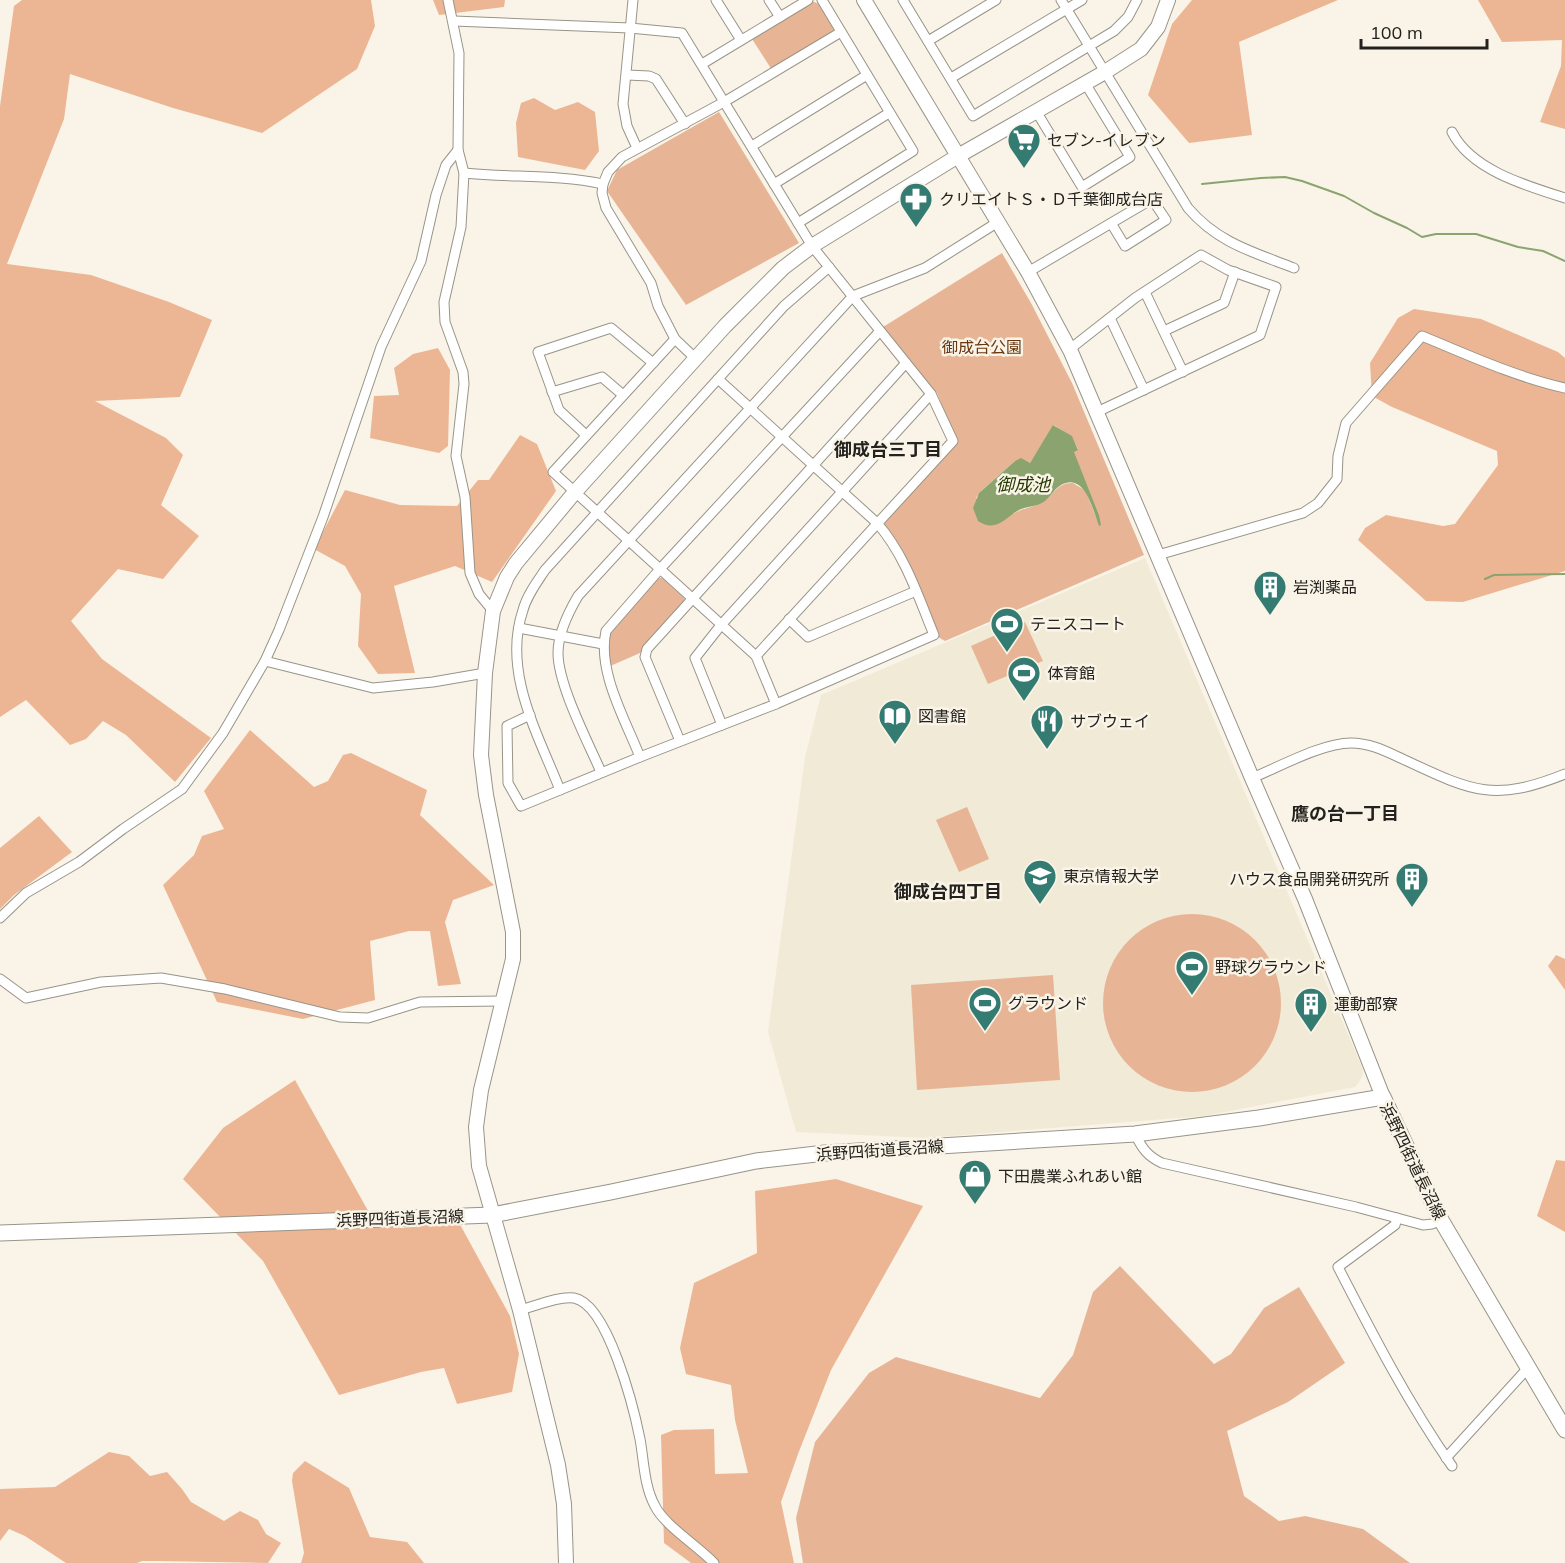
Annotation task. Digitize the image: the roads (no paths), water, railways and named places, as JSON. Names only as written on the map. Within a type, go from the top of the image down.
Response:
[{"type":"main road","name":"浜野四街道長沼線","points":[[0,1233],[492,1215],[756,1161],[825,1153],[1135,1134],[1258,1118],[1383,1097],[1441,1220],[1565,1430]]},
{"type":"street","points":[[448,0],[459,53],[458,150],[464,173],[461,227],[444,302],[446,322],[463,372],[464,384],[456,456],[465,497],[470,573],[479,594],[493,611]]},
{"type":"street","points":[[633,0],[624,116],[637,148]]},
{"type":"street","points":[[716,0],[741,40]]},
{"type":"street","points":[[769,0],[780,17]]},
{"type":"street","points":[[702,64],[808,0]]},
{"type":"street","points":[[798,223],[913,152],[822,0]]},
{"type":"street","points":[[864,0],[1028,272],[1070,349],[1305,899],[1383,1097]]},
{"type":"street","points":[[928,41],[996,0]]},
{"type":"street","points":[[1060,0],[1188,208],[1201,223],[1227,241],[1294,268]]},
{"type":"street","points":[[951,78],[1082,0]]},
{"type":"street","points":[[906,1],[974,116],[1114,31],[1128,17],[1137,0]]},
{"type":"street","points":[[566,1563],[564,1504],[558,1465],[520,1310],[479,1166],[477,1127],[481,1090],[513,958],[513,932],[486,795],[481,755],[485,673],[493,611],[507,577],[516,563],[575,492],[755,294],[783,268],[812,246],[958,156],[1085,84],[1141,49],[1158,27],[1168,0]]},
{"type":"street","points":[[454,21],[630,28],[682,33],[812,246],[932,394],[953,441],[756,656]]},
{"type":"street","points":[[696,360],[675,339],[658,306],[651,283],[606,208],[602,193],[603,184],[613,164],[637,148],[724,102],[841,32]]},
{"type":"street","points":[[627,75],[649,76],[656,79],[685,124]]},
{"type":"street","points":[[752,146],[867,75]]},
{"type":"street","points":[[1036,111],[1082,187],[1130,157],[1085,84]]},
{"type":"street","points":[[774,184],[890,113]]},
{"type":"street","points":[[1452,132],[1464,150],[1485,165],[1515,181],[1565,198]]},
{"type":"street","points":[[0,918],[27,893],[79,862],[182,789],[223,733],[265,661],[323,517],[381,347],[421,261],[436,195],[446,165],[458,150]]},
{"type":"street","points":[[464,173],[498,177],[559,177],[603,184]]},
{"type":"street","points":[[1028,272],[1111,223],[1152,199],[1166,220],[1125,246],[1111,223]]},
{"type":"street","points":[[602,772],[562,681],[558,653],[568,612],[578,596],[852,296],[925,268],[998,222]]},
{"type":"street","points":[[1070,349],[1145,292],[1201,255],[1235,272],[1276,287],[1260,335],[1097,412]]},
{"type":"street","points":[[560,790],[521,689],[516,661],[523,609],[533,588],[545,570],[784,306],[829,267]]},
{"type":"street","points":[[1164,331],[1224,303],[1235,272]]},
{"type":"street","points":[[1145,292],[1183,372]]},
{"type":"street","points":[[1110,318],[1144,390]]},
{"type":"street","points":[[586,435],[560,410],[538,352],[611,328],[653,363]]},
{"type":"street","points":[[640,757],[605,670],[603,644],[606,631],[660,569],[880,331]]},
{"type":"street","points":[[1158,555],[1303,513],[1318,503],[1337,479],[1338,456],[1346,423],[1422,336],[1549,385],[1565,388]]},
{"type":"street","points":[[675,339],[552,472],[756,656],[776,704]]},
{"type":"street","points":[[680,741],[644,653],[906,363]]},
{"type":"street","points":[[552,392],[602,377],[623,395]]},
{"type":"street","points":[[530,715],[507,726],[508,783],[521,807],[602,772],[776,704],[934,635],[891,540],[877,523],[718,379]]},
{"type":"street","points":[[722,725],[695,658],[722,625],[932,394]]},
{"type":"street","points":[[789,619],[808,637],[916,591]]},
{"type":"street","points":[[519,628],[603,644]]},
{"type":"street","points":[[265,661],[373,688],[433,682],[485,673]]},
{"type":"street","points":[[1252,778],[1327,746],[1349,743],[1373,746],[1456,784],[1487,791],[1523,788],[1565,774]]},
{"type":"street","points":[[0,979],[26,998],[101,982],[161,978],[225,989],[340,1017],[368,1018],[420,1002],[502,1001]]},
{"type":"street","points":[[1135,1134],[1144,1152],[1162,1163],[1356,1207],[1423,1225],[1441,1220]]},
{"type":"street","points":[[1397,1218],[1395,1225],[1338,1267],[1381,1349],[1452,1466]]},
{"type":"street","points":[[520,1310],[565,1298],[574,1298],[581,1300],[601,1320],[615,1351],[636,1422],[648,1489],[654,1506],[664,1519],[701,1549],[714,1563]]},
{"type":"street","points":[[1446,1458],[1527,1369]]},
{"type":"water","name":"御成池","points":[[1053,425],[1072,436],[1078,450],[1074,452],[1101,525],[1099,526],[1091,503],[1082,488],[1069,482],[1061,485],[1042,503],[1019,510],[1000,523],[990,525],[978,521],[973,508],[979,493],[1015,461],[1021,458],[1030,463]]},
{"type":"waterway","points":[[1202,184],[1285,177],[1344,196],[1422,237],[1436,234],[1476,234],[1518,247],[1543,251],[1565,261]]},
{"type":"waterway","points":[[1485,579],[1494,575],[1565,574]]},
{"type":"place","name":"セブン-イレブン","points":[[1024,169]]},
{"type":"place","name":"クリエイトＳ・Ｄ千葉御成台店","points":[[916,228]]},
{"type":"place","name":"岩渕薬品","points":[[1270,616]]},
{"type":"place","name":"テニスコート","points":[[1007,653]]},
{"type":"place","name":"体育館","points":[[1024,702]]},
{"type":"place","name":"図書館","points":[[895,745]]},
{"type":"place","name":"サブウェイ","points":[[1047,750]]},
{"type":"place","name":"東京情報大学","points":[[1040,905]]},
{"type":"place","name":"ハウス食品開発研究所","points":[[1412,908]]},
{"type":"place","name":"野球グラウンド","points":[[1192,996]]},
{"type":"place","name":"グラウンド","points":[[985,1032]]},
{"type":"place","name":"運動部寮","points":[[1311,1033]]},
{"type":"place","name":"下田農業ふれあい館","points":[[975,1205]]},
{"type":"district","name":"御成台三丁目","points":[[888,450]]},
{"type":"district","name":"鷹の台一丁目","points":[[1345,814]]},
{"type":"district","name":"御成台四丁目","points":[[948,892]]},
{"type":"park label","name":"御成台公園","points":[[982,347]]}]
